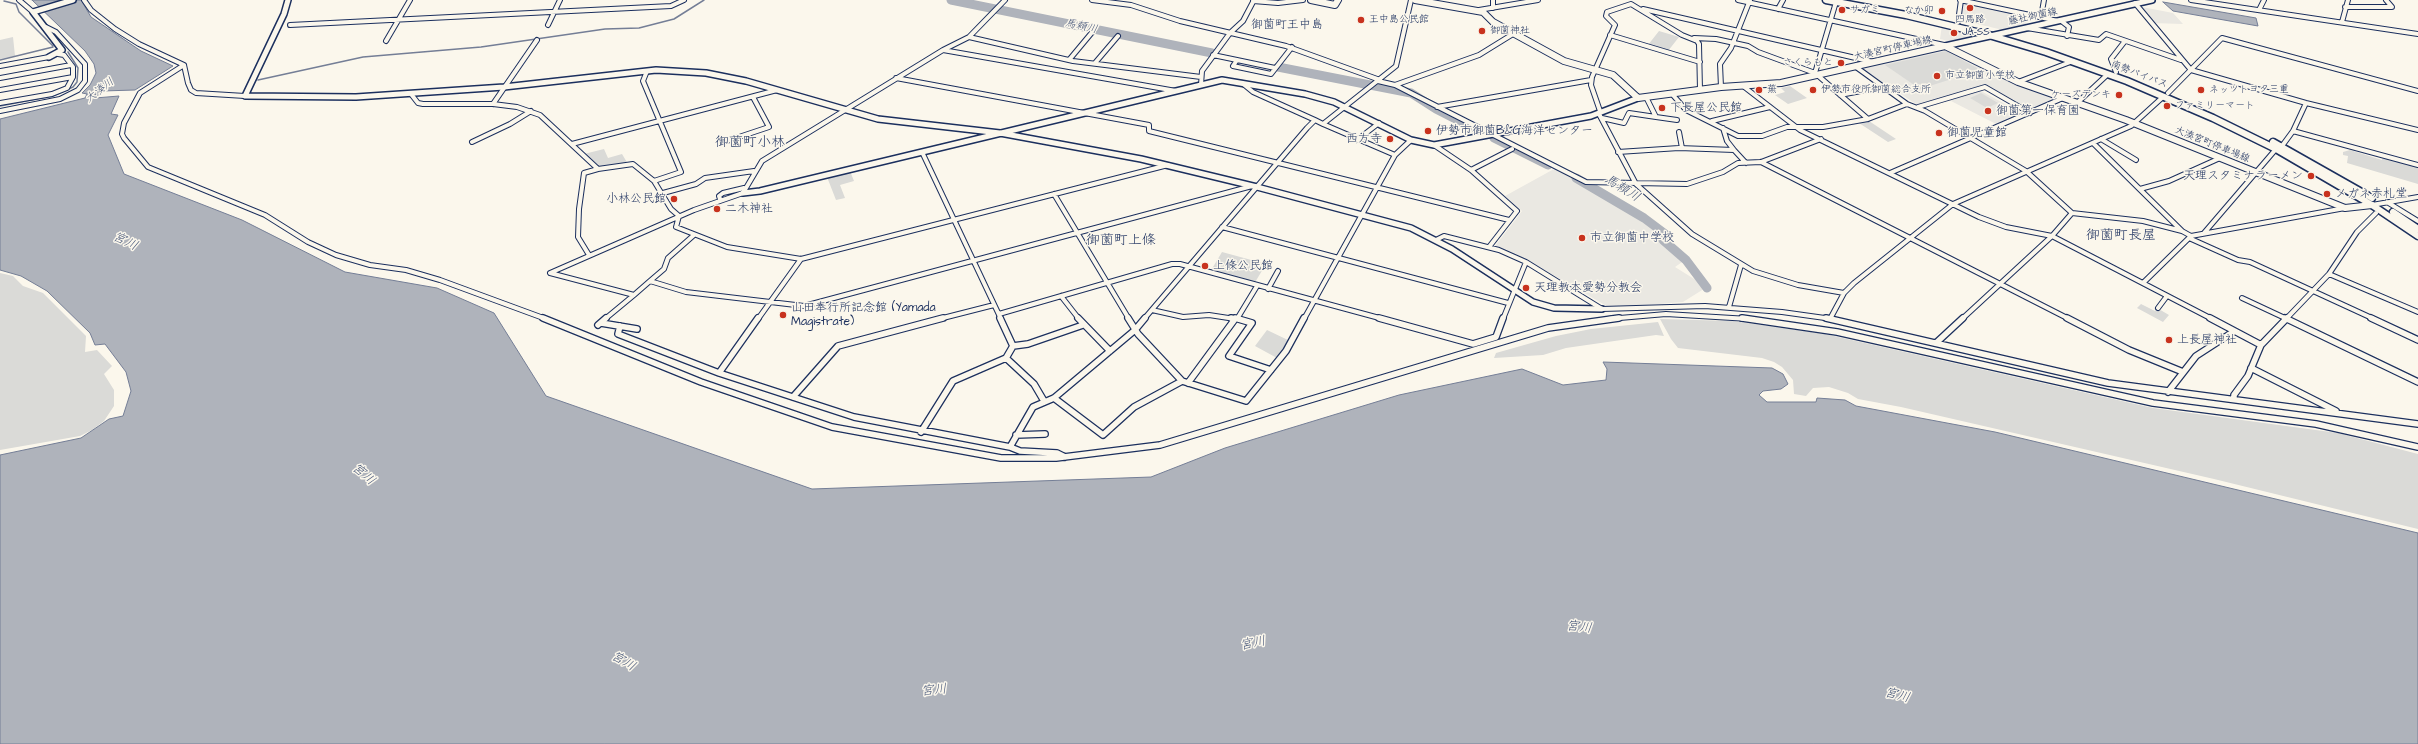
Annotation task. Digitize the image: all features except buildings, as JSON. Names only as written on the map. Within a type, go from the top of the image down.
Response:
[{"type":"highway","name":"南勢バイパス","points":[[1826,0],[1906,15],[1989,35],[2166,94]]},
{"type":"highway","name":"南勢バイパス","points":[[1853,0],[1958,22],[2000,33],[2116,72],[2279,148],[2418,229]]},
{"type":"highway","name":"南勢バイパス","points":[[2376,204],[2418,236]]},
{"type":"main road","points":[[1310,0],[1335,5],[1338,0]]},
{"type":"main road","points":[[1415,0],[1479,10],[1513,34],[1564,61],[1613,75],[1638,98]]},
{"type":"main road","name":"大湊宮町停車場線","points":[[1638,98],[1721,87],[1781,83],[1815,74],[1856,67],[1945,46],[2018,82],[2134,124],[2345,208],[2376,204]]},
{"type":"street","points":[[19,0],[33,12],[46,27],[62,50],[58,54]]},
{"type":"street","points":[[33,12],[73,0]]},
{"type":"street","points":[[84,0],[91,10],[115,29],[140,44],[184,65]]},
{"type":"street","points":[[245,96],[284,14],[288,0]]},
{"type":"street","points":[[386,41],[410,0]]},
{"type":"street","points":[[548,25],[560,0]]},
{"type":"street","points":[[290,25],[671,6],[679,4],[684,0]]},
{"type":"street","points":[[744,190],[754,171],[762,161],[942,50],[968,38],[1005,0]]},
{"type":"street","points":[[1092,0],[1130,5],[1180,21],[1292,48],[1378,81],[1395,85],[1412,92],[1512,150],[1471,170]]},
{"type":"street","points":[[1201,84],[1202,71],[1230,33],[1243,21],[1254,0],[1278,4],[1303,0]]},
{"type":"street","points":[[1323,124],[1396,66],[1411,0]]},
{"type":"street","points":[[1493,0],[1493,8]]},
{"type":"street","points":[[1479,10],[1538,0]]},
{"type":"street","points":[[1738,0],[1750,1],[1778,9],[1945,46]]},
{"type":"street","points":[[1778,9],[1783,0]]},
{"type":"street","points":[[1958,22],[1961,0],[2059,21],[2069,27],[2067,36]]},
{"type":"street","points":[[2041,17],[2044,0]]},
{"type":"street","name":"藤社御薗線","points":[[1945,46],[2151,0]]},
{"type":"street","points":[[2191,0],[2418,34]]},
{"type":"street","points":[[2259,10],[2264,0]]},
{"type":"street","points":[[2342,22],[2348,0]]},
{"type":"street","points":[[2345,7],[2392,7],[2386,0]]},
{"type":"street","points":[[1721,87],[1720,64],[1733,43],[1750,1]]},
{"type":"street","points":[[1844,293],[1798,285],[1753,271],[1741,265],[1692,234],[1636,184],[1618,152],[1601,116],[1591,80],[1614,25],[1606,16],[1607,12],[1631,2],[1638,8],[1682,35],[1693,38],[1716,39],[1748,46],[1758,52],[1795,64],[1815,74],[1868,119]]},
{"type":"street","points":[[1815,74],[1836,2]]},
{"type":"street","points":[[2135,4],[2191,70],[2306,102],[2418,130]]},
{"type":"street","points":[[1638,8],[1874,63]]},
{"type":"street","points":[[0,111],[60,99],[78,90],[85,81],[85,64],[61,36],[46,27]]},
{"type":"street","points":[[2025,28],[2067,36],[2100,40],[2106,34],[2182,60]]},
{"type":"street","points":[[1069,60],[1094,30]]},
{"type":"street","points":[[1395,85],[1479,55],[1513,34]]},
{"type":"street","points":[[1610,34],[1700,62]]},
{"type":"street","points":[[1095,64],[1118,36]]},
{"type":"street","points":[[968,38],[1069,60],[1201,77]]},
{"type":"street","points":[[1693,38],[1699,44],[1700,90]]},
{"type":"street","points":[[1830,319],[1844,293],[1953,204],[2134,124],[2191,70],[2222,38],[2418,91]]},
{"type":"street","points":[[493,104],[537,40]]},
{"type":"street","points":[[2116,72],[2111,59],[2126,41]]},
{"type":"street","points":[[1237,60],[1233,66],[1271,74],[1292,48]]},
{"type":"street","points":[[942,50],[1176,91]]},
{"type":"street","points":[[0,66],[58,54],[64,55],[71,65],[73,77],[71,83],[60,91],[0,103]]},
{"type":"street","points":[[1214,55],[1276,68]]},
{"type":"street","points":[[2018,82],[2073,62]]},
{"type":"street","points":[[0,78],[71,65]]},
{"type":"street","points":[[184,65],[188,84],[196,93],[245,96],[334,97],[411,94],[504,87],[647,71],[706,73],[777,90],[844,110],[890,121],[1000,133],[1169,165],[1411,228],[1436,240],[1533,302],[1554,308],[1602,310],[1670,306],[1729,307],[1830,319],[2108,383],[2418,424]]},
{"type":"street","points":[[184,65],[136,98],[124,123],[122,134],[124,138],[148,167],[266,215],[322,249],[358,262],[406,270],[440,280],[599,339],[700,382],[832,427],[982,457],[1065,457],[1160,445],[1548,328],[1590,321],[1666,314],[1739,318],[1837,332],[2153,403],[2316,424],[2418,447]]},
{"type":"street","points":[[1856,67],[1907,104],[1918,107],[2026,171],[2072,213],[2143,221],[2182,231]]},
{"type":"street","points":[[647,71],[643,81],[681,172],[654,181]]},
{"type":"street","points":[[2077,103],[2108,74]]},
{"type":"street","points":[[0,90],[73,77]]},
{"type":"street","points":[[896,78],[1149,125],[1149,131],[1509,220]]},
{"type":"street","points":[[634,295],[550,272],[679,216],[744,190],[760,191],[1222,80],[1305,94],[1345,106],[1411,140],[1434,145],[1471,170],[1517,211],[1489,247]]},
{"type":"street","points":[[1437,107],[1591,80]]},
{"type":"street","points":[[1242,83],[1243,86],[1253,92],[1357,140],[1395,155]]},
{"type":"street","points":[[1743,86],[1796,127],[1992,222],[2052,236],[2233,332],[2261,345]]},
{"type":"street","points":[[1840,95],[1882,87]]},
{"type":"street","points":[[1918,107],[1985,88],[2030,113]]},
{"type":"street","points":[[572,144],[777,90]]},
{"type":"street","points":[[411,94],[418,103],[423,104],[493,104],[531,111],[540,115],[598,169]]},
{"type":"street","points":[[1672,94],[1686,110],[1712,121],[1738,136],[1762,136],[1787,127],[1823,127],[1868,119],[1907,104]]},
{"type":"street","points":[[727,141],[746,133],[769,127],[753,97]]},
{"type":"street","points":[[1646,97],[1651,103],[1656,117]]},
{"type":"street","points":[[1434,145],[1601,116],[1638,98]]},
{"type":"street","points":[[1890,173],[2063,98]]},
{"type":"street","points":[[2204,233],[2293,131],[2306,102]]},
{"type":"street","points":[[1712,121],[1770,107]]},
{"type":"street","points":[[472,142],[510,124],[531,111]]},
{"type":"street","points":[[1601,116],[1624,123],[1629,113],[1677,120]]},
{"type":"street","points":[[1010,447],[1033,407],[1054,398],[1135,330],[1189,267],[1254,186],[1278,162],[1315,120]]},
{"type":"street","points":[[1357,140],[1379,124]]},
{"type":"street","points":[[1723,128],[1727,141],[1746,163]]},
{"type":"street","points":[[2293,131],[2418,165]]},
{"type":"street","points":[[1679,132],[1682,148]]},
{"type":"street","points":[[1487,135],[1586,182],[1636,184],[1687,184],[1723,172],[1738,163],[1761,162],[1821,139]]},
{"type":"street","points":[[2101,139],[2136,160]]},
{"type":"street","points":[[1054,194],[1105,283],[1135,330],[1182,381],[1246,401],[1286,351],[1360,214],[1395,155],[1411,140]]},
{"type":"street","points":[[2092,143],[2182,231],[2190,237],[2314,291],[2418,340]]},
{"type":"street","points":[[1618,152],[1682,148],[1734,150]]},
{"type":"street","points":[[922,152],[1013,346]]},
{"type":"street","points":[[2140,189],[2169,181],[2220,158]]},
{"type":"street","points":[[1761,162],[2130,350],[2183,372]]},
{"type":"street","points":[[589,256],[578,237],[579,210],[584,173],[598,169],[633,164],[654,181],[679,216]]},
{"type":"street","points":[[679,216],[676,227],[727,247],[801,259],[1169,165]]},
{"type":"street","points":[[663,193],[696,184],[705,178],[754,171]]},
{"type":"street","points":[[650,281],[686,292],[804,306],[1254,186]]},
{"type":"street","points":[[2376,204],[2418,197]]},
{"type":"street","points":[[2387,202],[2418,221]]},
{"type":"street","points":[[2143,283],[2190,237],[2204,233],[2345,208]]},
{"type":"street","points":[[1936,343],[2052,236],[2072,213]]},
{"type":"street","points":[[2234,399],[2234,394],[2251,368],[2261,345],[2329,274],[2357,232],[2367,220],[2376,213]]},
{"type":"street","points":[[1222,227],[1337,256],[1508,303]]},
{"type":"street","points":[[637,329],[599,324],[664,269],[668,258],[694,235]]},
{"type":"street","points":[[1436,240],[1444,236],[1489,247],[1526,262],[1602,310]]},
{"type":"street","points":[[719,373],[801,259]]},
{"type":"street","points":[[999,314],[1172,264],[1189,267],[1314,300],[1473,344],[1496,337],[1508,303],[1526,262]]},
{"type":"street","points":[[1729,307],[1741,265]]},
{"type":"street","points":[[1268,289],[1278,271]]},
{"type":"street","points":[[2329,274],[2418,312]]},
{"type":"street","points":[[1188,383],[1235,319],[1257,286]]},
{"type":"street","points":[[1061,296],[1083,325],[1110,351]]},
{"type":"street","points":[[2158,308],[2167,296]]},
{"type":"street","points":[[2242,298],[2288,318],[2418,382]]},
{"type":"street","points":[[793,397],[838,346],[994,305]]},
{"type":"street","points":[[1152,310],[1183,317],[1209,315],[1252,323],[1227,358],[1271,370]]},
{"type":"street","points":[[1013,346],[1028,344],[1083,325]]},
{"type":"street","points":[[620,326],[618,334],[719,373],[854,417],[921,432],[1010,447],[1020,452],[1057,453],[1065,457]]},
{"type":"street","points":[[2168,392],[2169,388],[2196,356],[2233,332]]},
{"type":"street","points":[[921,432],[953,381],[1006,358],[1013,346]]},
{"type":"street","points":[[1006,358],[1034,384],[1037,392],[1044,401]]},
{"type":"street","points":[[2251,368],[2329,406],[2336,412]]},
{"type":"street","points":[[1054,398],[1103,435],[1134,407],[1182,381]]},
{"type":"street","points":[[1016,435],[1044,434]]},
{"type":"shaded area","points":[[1963,1],[2027,15],[2026,25],[2003,30],[1960,20]]},
{"type":"shaded area","points":[[2137,6],[2173,13],[2183,24],[2151,23]]},
{"type":"shaded area","name":"JA-SS","points":[[1942,25],[1967,31],[1969,37],[1953,42],[1940,39]]},
{"type":"shaded area","points":[[1659,31],[1679,37],[1668,51],[1648,45]]},
{"type":"shaded area","points":[[13,37],[15,56],[0,59],[0,40]]},
{"type":"shaded area","name":"市立御薗小学校","points":[[1946,49],[2053,97],[2055,100],[2030,111],[1986,86],[1919,106],[1861,68]]},
{"type":"shaded area","points":[[1946,51],[1977,68],[1977,71],[1920,89],[1885,65]]},
{"type":"shaded area","points":[[1790,86],[1807,98],[1788,104],[1775,95],[1785,92],[1781,88]]},
{"type":"shaded area","name":"御薗第一保育園","points":[[1981,91],[2007,105],[2001,108],[2016,117],[1998,125],[1949,100]]},
{"type":"shaded area","points":[[1981,93],[1998,103],[1987,108],[1970,98]]},
{"type":"shaded area","points":[[1869,121],[1896,139],[1888,142],[1859,123]]},
{"type":"shaded area","points":[[604,149],[608,158],[622,154],[628,164],[599,168],[584,154]]},
{"type":"shaded area","points":[[2350,150],[2382,160],[2383,156],[2418,166],[2418,184],[2347,163],[2348,156],[2343,155],[2343,152]]},
{"type":"shaded area","name":"市立御薗中学校","points":[[1554,169],[1590,187],[1646,221],[1666,237],[1660,240],[1685,260],[1675,267],[1707,287],[1683,302],[1610,308],[1529,261],[1495,246],[1522,211],[1505,196]]},
{"type":"shaded area","points":[[850,171],[854,181],[840,185],[845,198],[836,200],[827,177]]},
{"type":"shaded area","points":[[1222,252],[1266,264],[1254,284],[1210,272]]},
{"type":"shaded area","points":[[0,273],[13,276],[23,286],[43,293],[86,336],[85,352],[97,350],[112,366],[104,374],[114,390],[114,406],[104,421],[92,430],[80,436],[0,450]]},
{"type":"shaded area","points":[[2141,304],[2155,311],[2157,308],[2169,315],[2163,322],[2137,308]]},
{"type":"shaded area","points":[[1660,319],[1733,321],[1825,334],[2153,408],[2338,433],[2418,454],[2418,529],[2214,479],[1901,407],[1858,399],[1848,393],[1829,387],[1813,388],[1806,396],[1794,394],[1793,380],[1782,367],[1774,362],[1762,358],[1678,348],[1671,339]]},
{"type":"shaded area","points":[[1658,322],[1664,336],[1656,335],[1566,348],[1543,355],[1494,358],[1496,353],[1556,336],[1591,329]]},
{"type":"shaded area","points":[[1267,330],[1290,341],[1277,358],[1255,346]]},
{"type":"water","points":[[32,0],[81,0],[91,17],[141,51],[173,66],[135,90],[102,91],[95,95],[95,98],[119,96],[111,114],[118,115],[108,135],[124,174],[242,220],[345,272],[437,288],[494,313],[546,396],[812,489],[1151,477],[1225,448],[1399,395],[1522,369],[1563,385],[1606,380],[1607,369],[1603,362],[1772,368],[1783,374],[1788,384],[1781,389],[1763,391],[1759,395],[1767,402],[1816,402],[1817,398],[1845,400],[1856,406],[1995,432],[2418,533],[2418,744],[0,744],[0,455],[81,438],[109,419],[123,416],[131,391],[126,372],[105,344],[95,345],[90,333],[47,291],[21,276],[0,270],[0,119],[85,98],[87,94],[82,93],[90,85],[96,73],[94,64],[85,51]]},
{"type":"water","points":[[2163,2],[2256,18],[2258,26],[2173,11]]},
{"type":"waterway","points":[[258,80],[363,57],[481,47],[605,29],[639,28],[674,19],[704,0]]},
{"type":"waterway","name":"馬頼川","points":[[951,0],[1212,53]]},
{"type":"waterway","points":[[4,1],[16,4],[19,12],[53,46]]},
{"type":"waterway","points":[[0,60],[53,47]]},
{"type":"waterway","points":[[0,106],[53,96],[73,87],[77,82],[78,68],[68,52]]},
{"type":"waterway","name":"馬頼川","points":[[1278,67],[1411,93],[1436,109],[1483,133]]},
{"type":"waterway","name":"馬頼川","points":[[1494,138],[1548,165]]},
{"type":"waterway","name":"馬頼川","points":[[1576,178],[1644,218],[1668,236],[1663,240],[1686,260],[1707,288]]},
{"type":"place","name":"四馬路","points":[[1970,8]]},
{"type":"place","name":"サガミ","points":[[1842,10]]},
{"type":"place","name":"なか卯","points":[[1942,11]]},
{"type":"place","name":"王中島公民館","points":[[1361,20]]},
{"type":"place","name":"御薗神社","points":[[1482,31]]},
{"type":"place","name":"JA-SS","points":[[1954,33]]},
{"type":"place","name":"さくらもと","points":[[1841,63]]},
{"type":"place","name":"市立御薗小学校","points":[[1937,76]]},
{"type":"place","name":"蕪","points":[[1759,90]]},
{"type":"place","name":"伊勢市役所御薗総合支所","points":[[1813,90]]},
{"type":"place","name":"ネッツトヨタ三重","points":[[2201,90]]},
{"type":"place","name":"ケーズデンキ","points":[[2119,95]]},
{"type":"place","name":"ファミリーマート","points":[[2167,106]]},
{"type":"place","name":"下長屋公民館","points":[[1662,108]]},
{"type":"place","name":"御薗第一保育園","points":[[1988,111]]},
{"type":"place","name":"伊勢市御薗B&G海洋センター","points":[[1428,131]]},
{"type":"place","name":"御薗児童館","points":[[1939,133]]},
{"type":"place","name":"西方寺","points":[[1390,139]]},
{"type":"place","name":"天理スタミナラーメン","points":[[2311,176]]},
{"type":"place","name":"メガネ赤札堂","points":[[2327,194]]},
{"type":"place","name":"小林公民館","points":[[674,199]]},
{"type":"place","name":"二木神社","points":[[717,209]]},
{"type":"place","name":"市立御薗中学校","points":[[1582,238]]},
{"type":"place","name":"上條公民館","points":[[1205,266]]},
{"type":"place","name":"天理教本愛勢分教会","points":[[1526,288]]},
{"type":"place","name":"山田奉行所記念館 (Yamada Magistrate)","points":[[783,315]]},
{"type":"place","name":"上長屋神社","points":[[2169,340]]},
{"type":"district","name":"御薗町王中島","points":[[1287,25]]},
{"type":"district","name":"御薗町小林","points":[[750,143]]},
{"type":"district","name":"御薗町長屋","points":[[2121,236]]},
{"type":"district","name":"御薗町上條","points":[[1121,241]]},
{"type":"water label","name":"大湊川","points":[[100,91]]},
{"type":"water label","name":"宮川","points":[[125,242]]},
{"type":"water label","name":"宮川","points":[[363,475]]},
{"type":"water label","name":"宮川","points":[[1579,628]]},
{"type":"water label","name":"宮川","points":[[1253,644]]},
{"type":"water label","name":"宮川","points":[[623,662]]},
{"type":"water label","name":"宮川","points":[[934,691]]},
{"type":"water label","name":"宮川","points":[[1897,696]]}]
